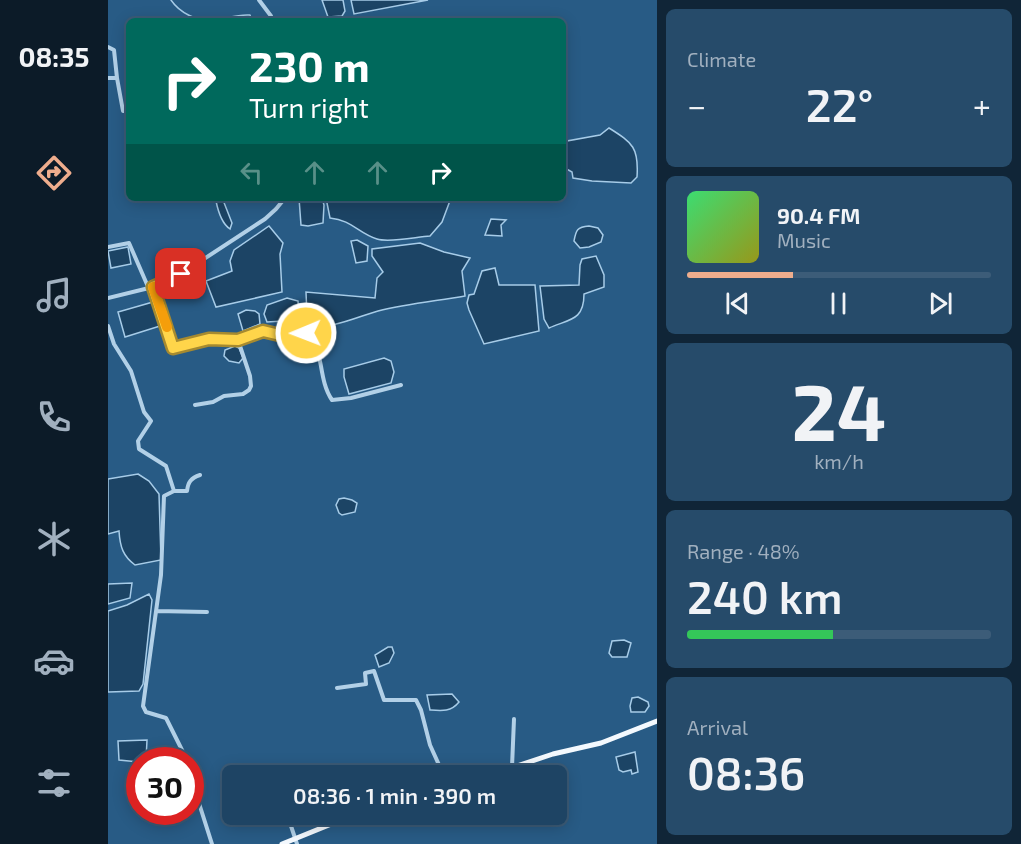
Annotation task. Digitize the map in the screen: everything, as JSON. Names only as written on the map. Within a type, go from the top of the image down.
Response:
[{"type":"main road","points":[[518,765],[601,743],[657,721]]},
{"type":"main road","points":[[282,844],[296,841],[332,825]]},
{"type":"street","points":[[259,0],[271,18]]},
{"type":"street","points":[[108,47],[114,50],[123,111],[126,111]]},
{"type":"street","points":[[108,78],[117,78]]},
{"type":"street","points":[[108,298],[151,288],[181,274],[265,219],[282,201]]},
{"type":"street","points":[[108,247],[129,243],[151,288],[173,348],[209,339],[238,340],[263,331],[280,335],[298,332],[312,335],[319,348],[322,368],[332,400],[351,398],[401,385]]},
{"type":"street","points":[[108,326],[114,344],[131,371],[144,412],[150,421],[138,441],[139,448],[166,466],[174,491]]},
{"type":"street","points":[[195,405],[213,402],[224,396],[243,394],[249,390],[251,386],[249,376],[238,340]]},
{"type":"street","points":[[180,747],[166,718],[144,709],[163,539],[163,498],[174,491],[187,491],[188,484],[193,477],[200,475]]},
{"type":"street","points":[[156,611],[207,612]]},
{"type":"street","points":[[337,688],[366,684],[365,673],[374,670],[384,700],[416,700],[421,710],[430,745],[439,765]]},
{"type":"street","points":[[512,765],[514,719]]},
{"type":"street","points":[[204,819],[212,844]]},
{"type":"street","points":[[291,825],[296,841]]},
{"type":"water","points":[[322,0],[343,0],[345,11],[342,16],[328,17]]},
{"type":"water","points":[[351,0],[428,0],[354,14]]},
{"type":"water","points":[[609,128],[633,147],[637,159],[637,177],[631,183],[573,178],[572,172],[566,169],[567,141],[600,135]]},
{"type":"water","points":[[216,201],[223,201],[232,223],[230,229],[222,220]]},
{"type":"water","points":[[299,201],[323,201],[323,223],[301,225]]},
{"type":"water","points":[[327,201],[450,201],[442,222],[430,236],[377,239],[344,221],[330,218]]},
{"type":"water","points":[[491,219],[506,220],[501,225],[502,236],[485,235]]},
{"type":"water","points":[[269,226],[283,243],[280,254],[282,292],[216,307],[206,281],[232,271],[230,261],[234,250]]},
{"type":"water","points":[[582,227],[598,228],[603,235],[601,242],[580,248],[574,241],[576,232]]},
{"type":"water","points":[[357,240],[368,246],[367,261],[356,263],[351,241]]},
{"type":"water","points":[[420,243],[470,258],[462,271],[465,296],[410,304],[335,324],[310,324],[307,316],[306,292],[375,298],[377,278],[383,272],[372,256],[372,249]]},
{"type":"water","points":[[128,247],[131,264],[111,268],[108,251]]},
{"type":"water","points":[[596,256],[604,275],[604,287],[584,294],[581,309],[574,318],[549,328],[544,319],[540,286],[579,285],[582,259]]},
{"type":"water","points":[[495,268],[499,285],[535,285],[539,331],[484,344],[467,303],[469,295],[474,294],[482,271]]},
{"type":"water","points":[[287,298],[298,301],[299,317],[267,322],[264,314],[267,305]]},
{"type":"water","points":[[153,302],[160,326],[125,337],[118,312]]},
{"type":"water","points":[[246,310],[259,314],[260,324],[243,331],[238,314]]},
{"type":"water","points":[[235,346],[239,348],[243,358],[239,363],[229,361],[224,356],[225,350]]},
{"type":"water","points":[[384,358],[391,361],[394,372],[391,383],[349,394],[344,369]]},
{"type":"water","points":[[138,474],[149,481],[159,494],[161,560],[135,565],[123,551],[119,531],[108,534],[108,479]]},
{"type":"water","points":[[344,498],[357,503],[355,512],[342,515],[339,513],[336,505],[339,499]]},
{"type":"water","points":[[132,583],[130,598],[108,604],[108,584]]},
{"type":"water","points":[[149,594],[152,600],[143,684],[139,691],[108,692],[108,611]]},
{"type":"water","points":[[624,640],[631,643],[627,657],[612,657],[609,653],[612,641]]},
{"type":"water","points":[[392,647],[394,653],[389,663],[379,667],[375,655]]},
{"type":"water","points":[[452,694],[459,702],[453,708],[442,711],[430,710],[427,695]]},
{"type":"water","points":[[638,697],[648,702],[649,706],[645,712],[631,712],[632,698]]},
{"type":"water","points":[[147,740],[147,747],[126,747],[126,761],[119,760],[118,741]]},
{"type":"water","points":[[635,752],[638,772],[632,774],[631,770],[623,772],[619,770],[616,757]]},
{"type":"waterway","points":[[171,0],[195,18]]},
{"type":"waterway","points":[[223,18],[240,15],[250,15],[251,18]]},
{"type":"slow traffic","points":[[157,286],[153,287],[167,327]]},
{"type":"route","points":[[181,274],[153,287],[173,348],[209,339],[238,340],[263,331],[280,335],[306,333]]}]
